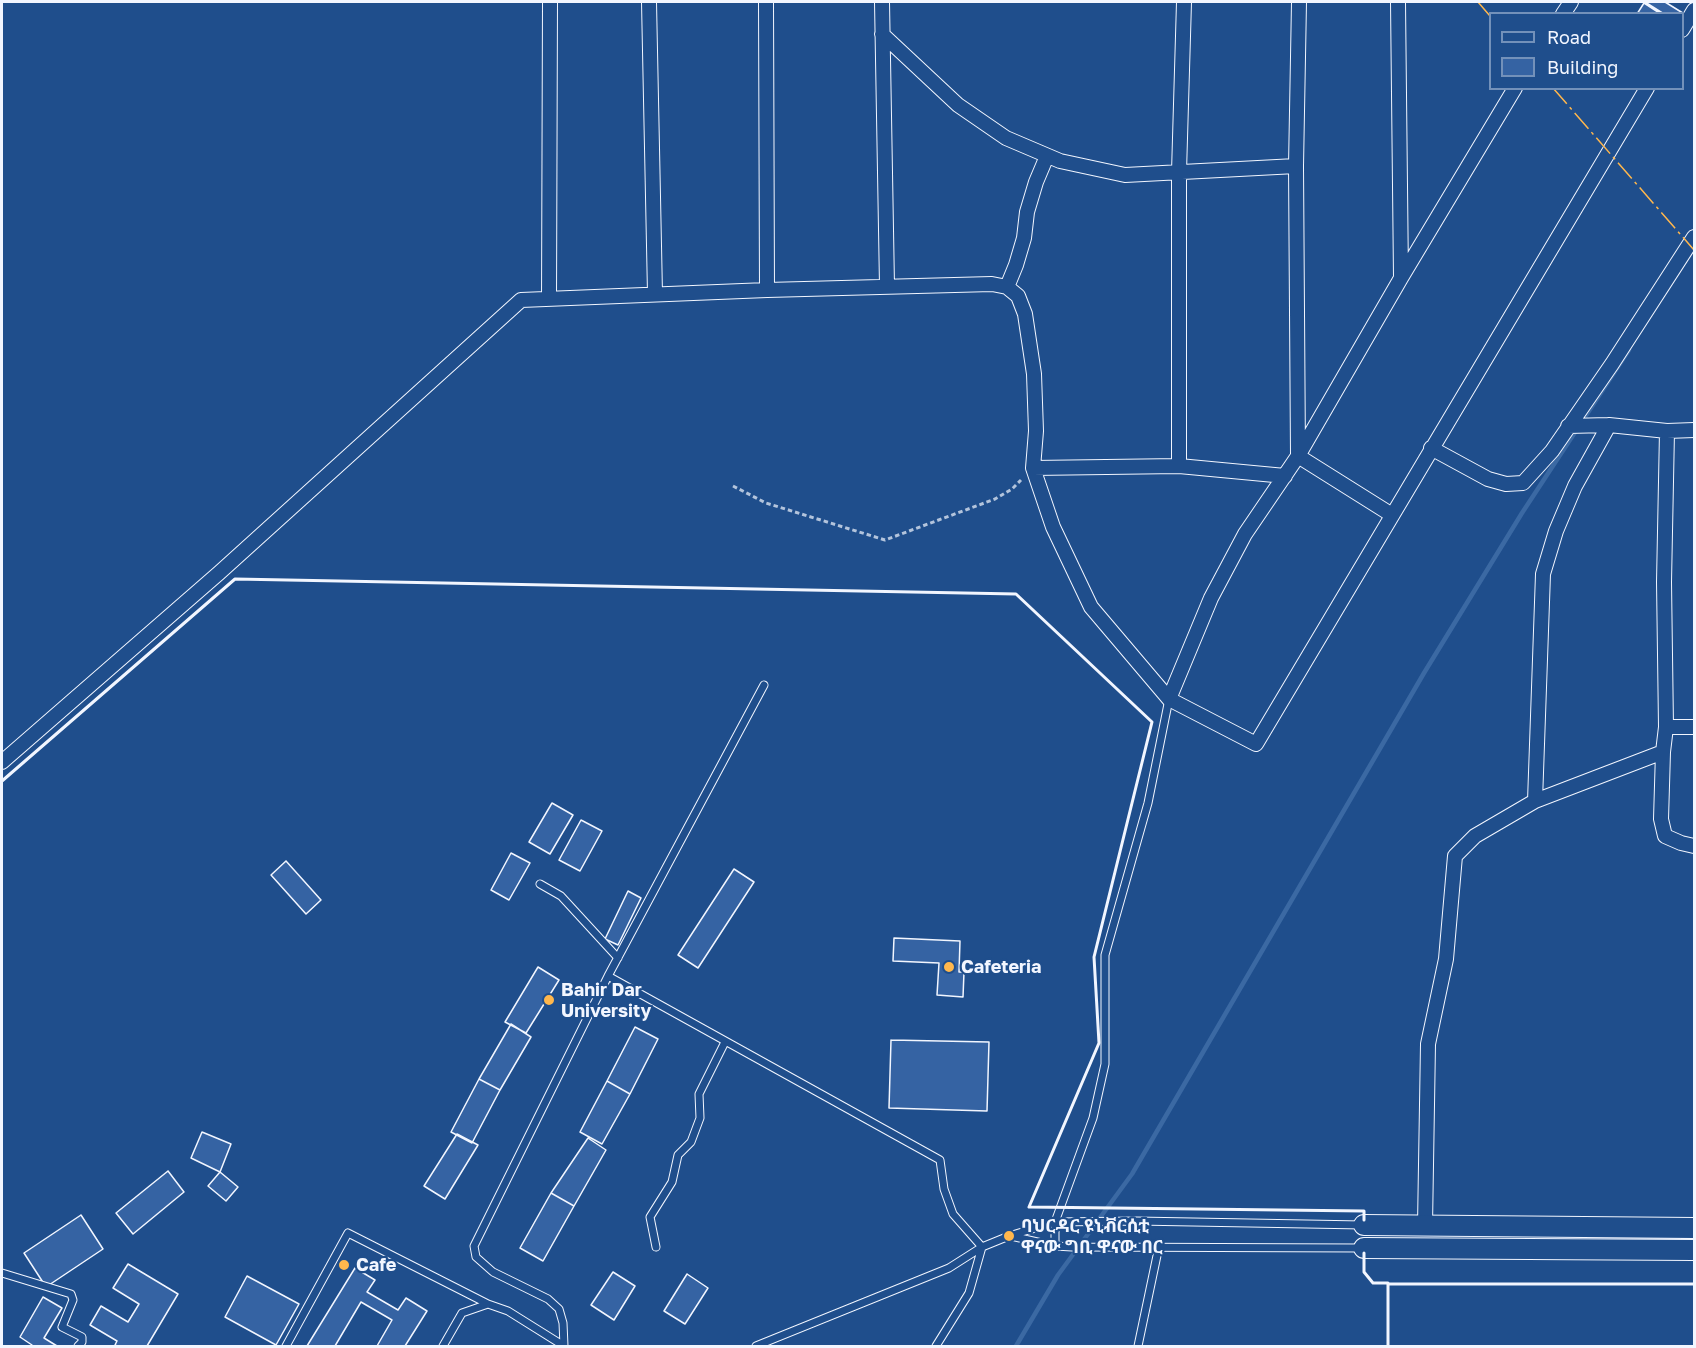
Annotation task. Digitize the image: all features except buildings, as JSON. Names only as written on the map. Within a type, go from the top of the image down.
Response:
[{"type":"street","points":[[549,299],[550,2]]},
{"type":"street","points":[[649,2],[655,294]]},
{"type":"street","points":[[766,2],[767,290]]},
{"type":"street","points":[[882,2],[887,286]]},
{"type":"street","points":[[1179,466],[1179,172],[1184,2]]},
{"type":"street","points":[[1298,456],[1296,166],[1299,2]]},
{"type":"street","points":[[1398,2],[1401,278]]},
{"type":"street","points":[[1684,28],[1695,10]]},
{"type":"street","points":[[882,34],[958,105],[1006,138],[1060,161],[1125,175],[1296,166]]},
{"type":"street","points":[[1169,699],[1211,598],[1245,534],[1298,456],[1514,90]]},
{"type":"street","points":[[2,762],[219,573],[521,300],[992,284],[1007,287],[1018,296],[1025,314],[1034,374],[1036,431],[1033,468],[1053,527],[1091,607],[1169,699],[1256,744],[1646,90]]},
{"type":"street","points":[[1007,287],[1024,238],[1026,212],[1035,182],[1047,156]]},
{"type":"street","points":[[1431,448],[1488,479],[1506,484],[1523,483],[1552,451],[1570,426],[1695,237]]},
{"type":"street","points":[[1570,426],[1609,425],[1667,431],[1695,430]]},
{"type":"street","points":[[1535,801],[1543,574],[1556,531],[1575,486],[1609,425]]},
{"type":"street","points":[[1667,431],[1664,582],[1666,727],[1661,819],[1665,836],[1695,846]]},
{"type":"street","points":[[1298,456],[1392,515]]},
{"type":"street","points":[[1033,468],[1179,466],[1285,476]]},
{"type":"street","points":[[1666,727],[1695,728]]},
{"type":"street","points":[[1425,1225],[1428,1044],[1446,959],[1455,856],[1475,836],[1535,801],[1663,752]]},
{"type":"street","points":[[1364,1225],[1695,1228]]},
{"type":"street","points":[[1364,1248],[1695,1250]]},
{"type":"lane","points":[[286,1347],[348,1233],[488,1304],[508,1311],[564,1347],[560,1309],[548,1299],[493,1272],[476,1257],[474,1246],[608,976],[764,685]]},
{"type":"lane","points":[[1055,1246],[1055,1222],[1093,1118],[1105,1064],[1105,955],[1148,803],[1169,699]]},
{"type":"lane","points":[[540,884],[561,896],[618,958]]},
{"type":"lane","points":[[608,976],[940,1160],[944,1189],[953,1214],[982,1247]]},
{"type":"lane","points":[[656,1247],[650,1217],[672,1182],[678,1155],[691,1142],[700,1118],[699,1094],[725,1042]]},
{"type":"lane","points":[[756,1347],[950,1268],[982,1247],[1055,1222],[1364,1225]]},
{"type":"lane","points":[[1009,1236],[1055,1246],[1072,1247],[1364,1248]]},
{"type":"lane","points":[[1138,1347],[1159,1246]]},
{"type":"lane","points":[[936,1347],[969,1293],[982,1247]]},
{"type":"lane","points":[[2,1273],[70,1294],[73,1300],[62,1327],[82,1337],[82,1342],[78,1347]]},
{"type":"lane","points":[[443,1347],[462,1313],[488,1304]]},
{"type":"path","points":[[733,486],[766,503],[885,540],[994,499],[1012,489],[1033,468]]},
{"type":"waterway","points":[[1016,1346],[1058,1275],[1132,1174],[1424,673],[1522,513],[1629,350]]},
{"type":"wall","points":[[2,781],[235,579],[1016,594],[1152,722],[1094,957],[1099,1043],[1029,1207],[1364,1211],[1364,1220]]},
{"type":"wall","points":[[1364,1253],[1364,1272],[1373,1283],[1388,1283],[1388,1346]]},
{"type":"wall","points":[[1388,1284],[1694,1284]]},
{"type":"power","points":[[1478,2],[1489,15]]},
{"type":"power","points":[[1555,90],[1694,250]]},
{"type":"place","name":"Cafeteria","points":[[949,967]]},
{"type":"place","name":"Bahir Dar University","points":[[549,1000]]},
{"type":"place","name":"ባህርዳር ዩኒቭርሲቲ ዋናው ግቢ ዋናው በር","points":[[1009,1236]]},
{"type":"place","name":"Cafe","points":[[344,1265]]}]
